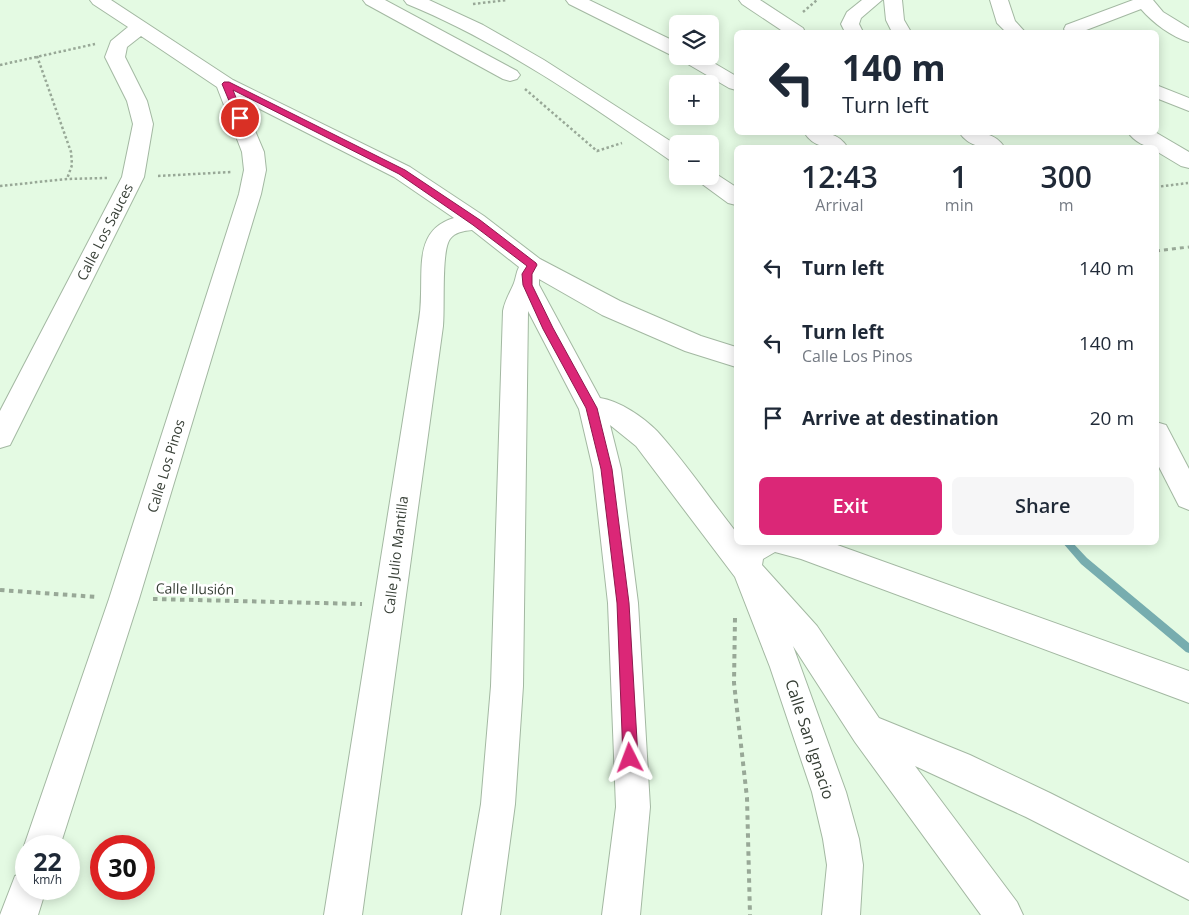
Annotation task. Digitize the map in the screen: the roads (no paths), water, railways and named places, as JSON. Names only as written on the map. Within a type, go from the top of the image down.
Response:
[{"type":"street","points":[[98,0],[132,32],[226,84],[402,172],[476,222],[530,275],[694,344],[734,356]]},
{"type":"street","points":[[373,0],[510,75]]},
{"type":"street","points":[[413,0],[436,8],[495,38],[669,150]]},
{"type":"street","points":[[575,0],[669,46]]},
{"type":"street","points":[[748,0],[793,30]]},
{"type":"street","points":[[853,30],[850,24],[854,16],[873,0]]},
{"type":"street","points":[[893,0],[895,6],[893,18],[901,30]]},
{"type":"street","points":[[999,0],[1006,23],[1014,30]]},
{"type":"street","points":[[1073,29],[1144,1],[1157,16],[1189,36]]},
{"type":"street","name":"Calle Los Sauces","points":[[0,437],[133,177],[143,124],[137,101],[115,57],[118,45],[132,32]]},
{"type":"street","points":[[703,65],[734,83]]},
{"type":"street","name":"Calle Los Pinos","points":[[46,835],[124,599],[250,194],[255,170],[253,152],[226,84]]},
{"type":"street","points":[[1159,92],[1189,105]]},
{"type":"street","points":[[818,135],[834,145]]},
{"type":"street","points":[[974,135],[990,145]]},
{"type":"street","points":[[1143,135],[1189,161]]},
{"type":"street","points":[[718,185],[734,197]]},
{"type":"street","name":"Calle Julio Mantilla","points":[[342,915],[390,604],[405,486],[433,302],[435,247],[438,238],[449,227],[476,222]]},
{"type":"street","points":[[530,275],[548,329],[592,408],[607,469],[623,603],[633,807],[621,915]]},
{"type":"street","points":[[481,915],[498,804],[506,696],[514,342],[518,298],[530,275]]},
{"type":"street","points":[[592,408],[606,410],[646,438],[747,569],[806,637],[867,730],[1004,915]]},
{"type":"street","points":[[1159,438],[1189,497]]},
{"type":"street","points":[[747,569],[749,552],[757,545]]},
{"type":"street","points":[[797,545],[1189,687]]},
{"type":"street","name":"Calle San Ignacio","points":[[747,569],[786,667],[829,792],[841,839],[845,865],[841,915]]},
{"type":"street","points":[[867,730],[958,767],[1038,805],[1189,882]]},
{"type":"street","points":[[19,915],[24,900]]},
{"type":"waterway","points":[[1069,545],[1084,561],[1189,649]]}]
